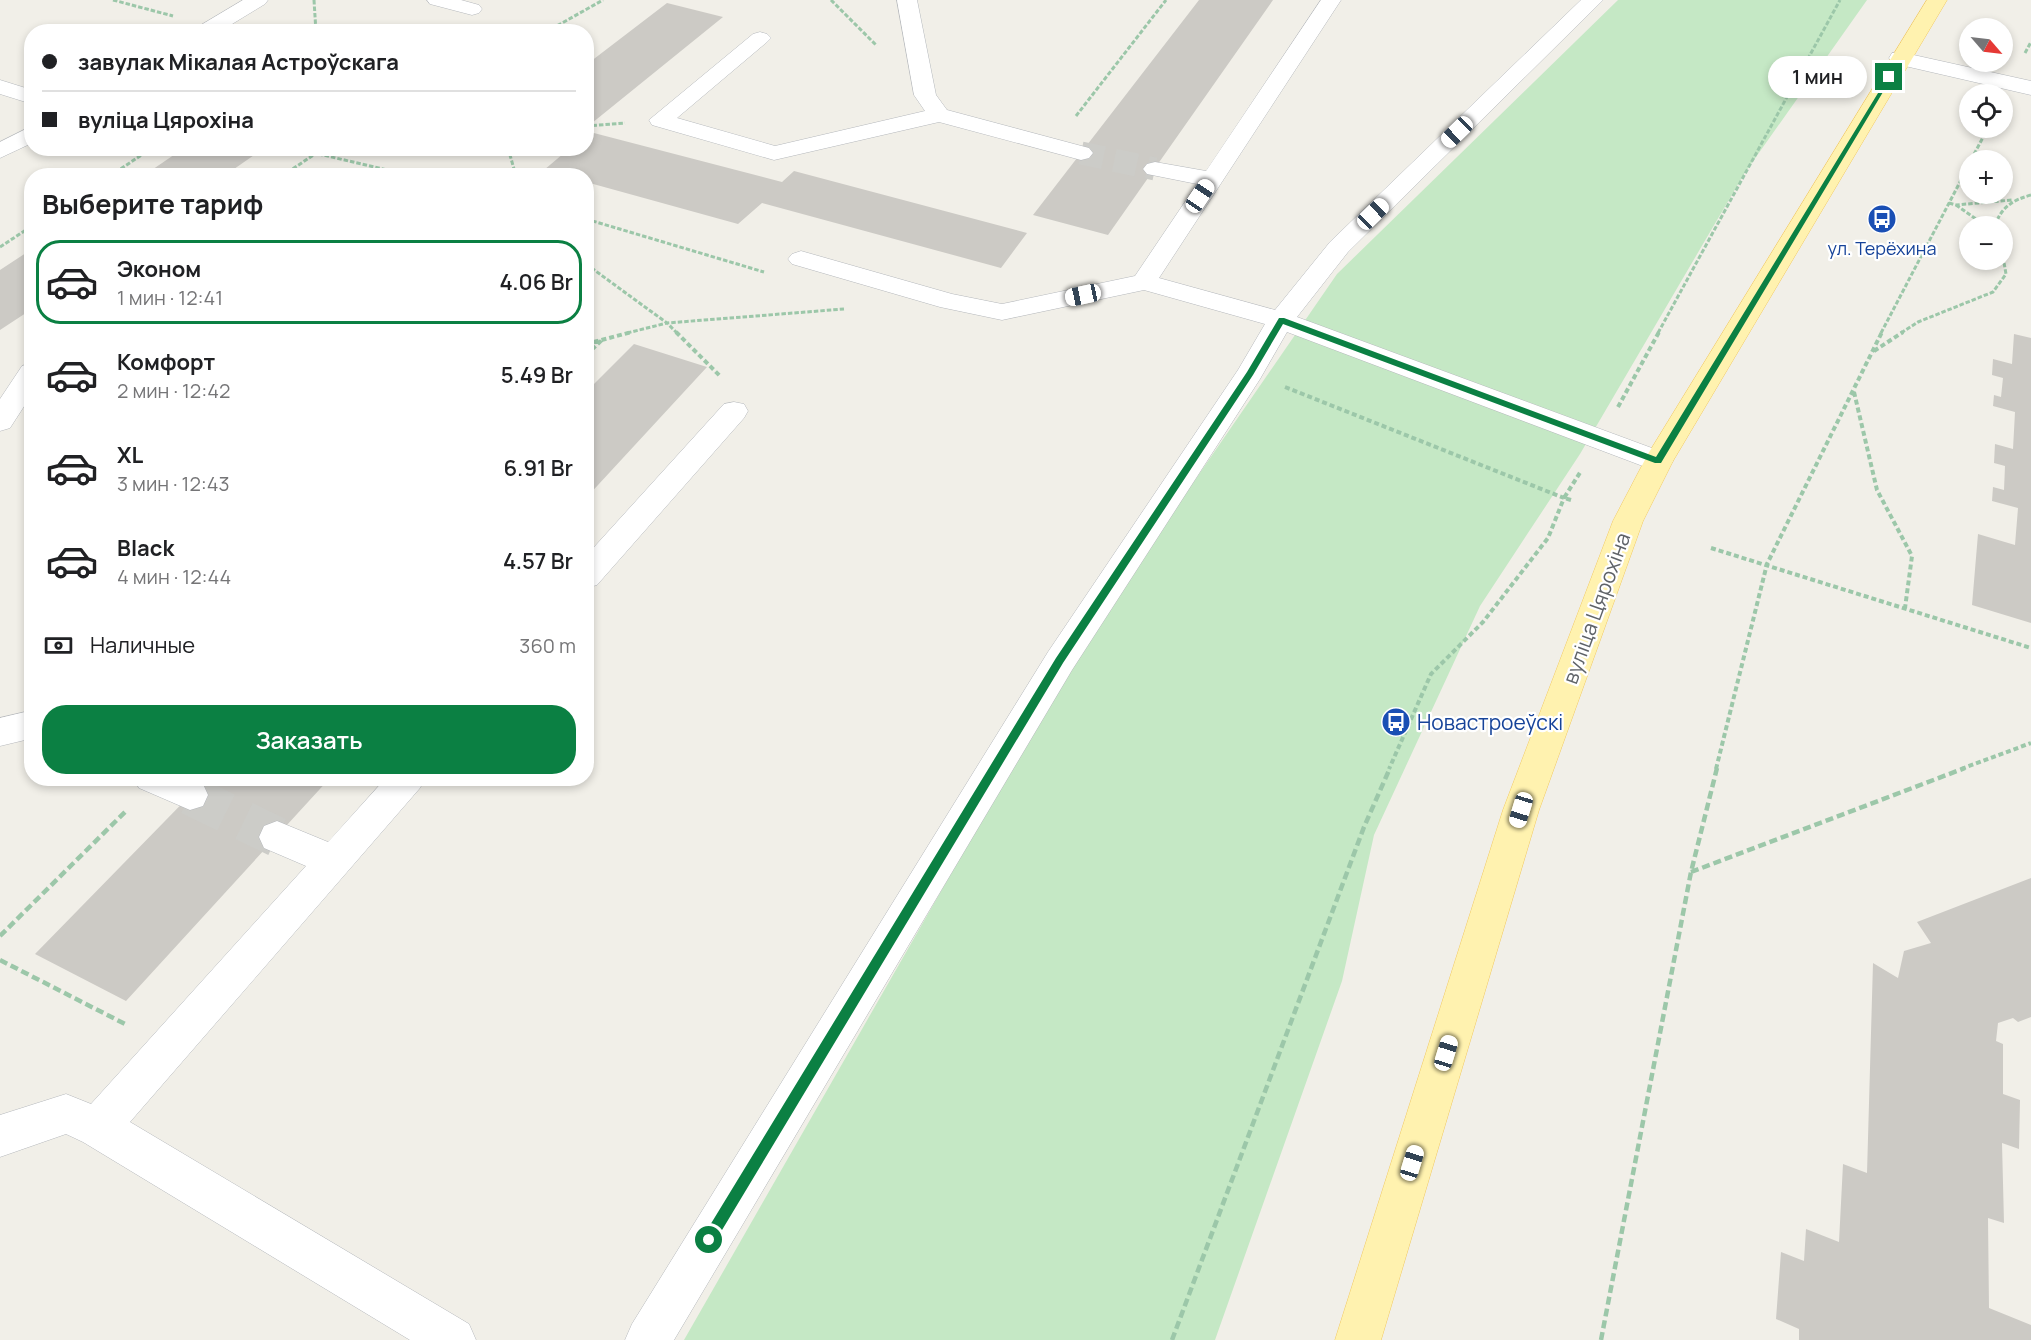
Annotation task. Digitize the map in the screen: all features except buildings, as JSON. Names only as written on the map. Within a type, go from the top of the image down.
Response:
[{"type":"main road","name":"вуліца Цярохіна","points":[[1358,1340],[1521,810],[1628,521],[1658,461],[1937,0]]},
{"type":"street","points":[[216,24],[258,0]]},
{"type":"street","points":[[437,0],[472,9]]},
{"type":"street","points":[[907,0],[925,95],[939,115]]},
{"type":"street","points":[[1144,282],[1331,0]]},
{"type":"street","points":[[648,1340],[1060,661],[1250,373],[1281,320],[1339,247],[1593,0]]},
{"type":"street","points":[[760,38],[660,120],[774,153],[939,115],[1081,153]]},
{"type":"street","points":[[1900,58],[2031,88]]},
{"type":"street","points":[[0,87],[24,94]]},
{"type":"street","points":[[0,152],[24,138]]},
{"type":"street","points":[[1155,169],[1212,179]]},
{"type":"street","points":[[812,262],[949,301],[1002,312],[1144,282],[1281,320],[1658,461]]},
{"type":"street","points":[[0,421],[24,384]]},
{"type":"street","points":[[594,568],[734,411]]},
{"type":"street","points":[[0,732],[24,726]]},
{"type":"street","points":[[168,786],[190,795]]},
{"type":"street","points":[[98,1127],[401,786]]},
{"type":"street","points":[[277,837],[334,861]]},
{"type":"street","points":[[0,1136],[66,1114],[98,1127],[453,1340]]},
{"type":"path","points":[[113,0],[191,24]]},
{"type":"path","points":[[315,0],[316,24]]},
{"type":"path","points":[[560,24],[603,0]]},
{"type":"path","points":[[1054,145],[1166,0]]},
{"type":"path","points":[[1172,1340],[1364,827],[1431,674],[1483,622],[1548,538],[1564,498],[1600,439],[1840,0]]},
{"type":"path","points":[[122,168],[140,156]]},
{"type":"path","points":[[293,168],[309,156]]},
{"type":"path","points":[[321,156],[376,168]]},
{"type":"path","points":[[1601,1340],[1691,872],[1767,564],[1914,267],[1959,183]]},
{"type":"path","points":[[2013,200],[2031,195]]},
{"type":"path","points":[[1949,203],[1972,216]]},
{"type":"path","points":[[1956,205],[1967,204]]},
{"type":"path","points":[[1998,216],[2008,204]]},
{"type":"path","points":[[594,221],[765,272],[776,273],[812,262]]},
{"type":"path","points":[[0,247],[24,231]]},
{"type":"path","points":[[594,270],[667,323],[720,375],[734,411]]},
{"type":"path","points":[[1874,351],[1918,322],[1993,292],[2006,274],[2005,270]]},
{"type":"path","points":[[594,342],[667,323],[855,308]]},
{"type":"path","points":[[594,347],[602,339]]},
{"type":"path","points":[[1250,373],[1571,500]]},
{"type":"path","points":[[1854,391],[1877,490],[1912,555],[1905,608]]},
{"type":"path","points":[[1711,548],[2031,648]]},
{"type":"path","points":[[1691,872],[2031,743]]},
{"type":"path","points":[[0,936],[148,786]]},
{"type":"path","points":[[0,960],[170,1047]]},
{"type":"green space","points":[[1618,0],[1867,0],[1744,174],[1580,454],[1480,606],[1374,835],[1342,981],[1215,1340],[684,1340],[1086,638],[1337,274]]},
{"type":"tunnel","points":[[1081,153],[1155,169]]},
{"type":"tunnel","points":[[190,795],[277,837]]},
{"type":"place","name":"ул. Терёхина","points":[[1882,219]]},
{"type":"place","name":"Новастроеўскі","points":[[1396,722]]},
{"type":"route","points":[[709,1240],[1060,661],[1250,373],[1281,320],[1658,461],[1889,77]]}]
